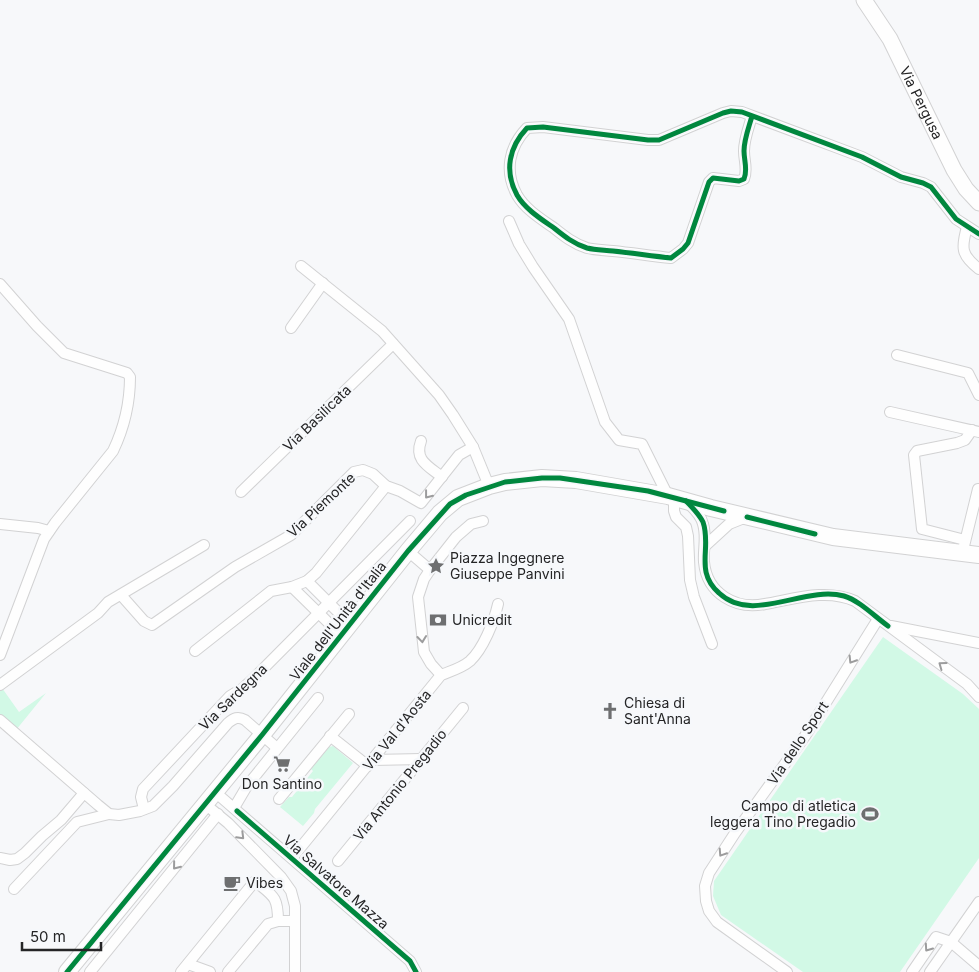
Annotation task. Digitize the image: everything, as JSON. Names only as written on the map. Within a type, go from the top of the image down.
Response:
[{"type":"main road","name":"Via Pergusa","points":[[864,0],[890,39],[954,170],[966,189],[979,203]]},
{"type":"main road","name":"Viale dell'Unità d'Italia","points":[[67,972],[262,735],[408,551],[450,504],[466,495],[489,486],[523,480],[560,478],[676,498],[717,510],[833,537],[964,546],[979,555]]},
{"type":"street","points":[[752,116],[744,150],[746,173],[744,179],[740,181],[713,178],[709,182],[688,243],[671,258],[586,248],[573,242],[540,218],[526,205],[517,195],[512,182],[510,172],[511,152],[518,137],[527,128],[543,127],[659,140],[732,111],[752,116],[862,157],[901,177],[931,187],[956,219],[979,234]]},
{"type":"street","points":[[509,222],[533,268],[569,319],[605,422],[620,440],[642,444],[676,498],[701,518],[705,546],[704,561],[709,581],[720,595],[749,606],[823,594],[844,596],[855,601],[967,684],[979,697]]},
{"type":"street","points":[[967,227],[962,246],[965,255],[979,269]]},
{"type":"street","points":[[302,266],[382,331],[439,395],[454,415],[472,447],[489,486]]},
{"type":"street","points":[[291,328],[323,283]]},
{"type":"street","points":[[0,284],[64,353],[127,373],[130,377],[129,400],[116,445],[44,540],[0,655]]},
{"type":"street","name":"Via Basilicata","points":[[241,492],[393,344]]},
{"type":"street","points":[[897,355],[968,373],[979,394]]},
{"type":"street","points":[[890,412],[975,431]]},
{"type":"street","points":[[975,431],[965,440],[917,450],[914,455],[922,529],[964,546],[978,489]]},
{"type":"street","points":[[421,441],[418,450],[419,456],[425,464],[442,477]]},
{"type":"street","points":[[195,652],[271,591],[292,587],[307,581],[316,573],[386,486],[400,491],[421,503],[458,456],[472,447]]},
{"type":"street","name":"Via Piemonte","points":[[121,595],[144,621],[152,625],[235,567],[291,534],[354,472],[363,470],[373,474],[386,486]]},
{"type":"street","points":[[676,498],[674,511],[676,517],[686,527],[688,536],[690,580],[694,597],[712,644]]},
{"type":"street","points":[[703,524],[706,514],[717,510],[725,516],[722,528]]},
{"type":"street","points":[[705,546],[722,528],[747,517]]},
{"type":"street","points":[[328,603],[410,521]]},
{"type":"street","points":[[441,675],[431,664],[424,652],[418,597],[424,579],[456,537],[471,524],[483,521]]},
{"type":"street","points":[[0,524],[49,531]]},
{"type":"street","points":[[0,685],[98,614],[108,602],[204,545]]},
{"type":"street","points":[[408,551],[430,570]]},
{"type":"street","points":[[307,581],[328,603],[346,630]]},
{"type":"street","points":[[292,587],[319,614],[346,630]]},
{"type":"street","name":"Via Sardegna","points":[[144,809],[141,797],[143,789],[230,696],[243,688],[328,603]]},
{"type":"street","name":"Via Val d'Aosta","points":[[292,858],[441,675],[461,667],[471,660],[493,626],[498,604]]},
{"type":"street","name":"Via dello Sport","points":[[788,972],[717,922],[709,911],[704,886],[709,872],[805,736],[878,619]]},
{"type":"street","points":[[888,626],[979,643]]},
{"type":"street","points":[[228,823],[247,786],[318,698]]},
{"type":"street","name":"Via Antonio Pregadio","points":[[338,861],[463,708]]},
{"type":"street","points":[[279,799],[349,714]]},
{"type":"street","name":"Via Sardegna","points":[[14,889],[77,822],[110,814],[126,814],[153,806],[232,720],[240,717],[262,735]]},
{"type":"street","points":[[0,720],[110,814]]},
{"type":"street","points":[[262,735],[277,748]]},
{"type":"street","points":[[330,736],[370,763],[422,758]]},
{"type":"street","points":[[0,858],[17,859],[25,853],[61,820],[84,793]]},
{"type":"street","points":[[210,798],[218,814],[270,864],[288,885],[294,897],[295,972]]},
{"type":"street","name":"Via Salvatore Mazza","points":[[210,798],[236,810],[410,961],[416,972]]},
{"type":"street","points":[[90,972],[218,814]]},
{"type":"street","points":[[210,972],[185,968],[255,881],[276,899],[278,921]]},
{"type":"street","points":[[930,972],[979,902]]},
{"type":"street","points":[[228,972],[268,924],[278,921],[295,921]]},
{"type":"street","points":[[912,972],[936,937],[951,942],[979,966]]},
{"type":"green space","name":"Campo di atletica leggera Tino Pregadio","points":[[883,637],[963,694],[979,709],[979,858],[900,972],[803,972],[721,915],[713,896],[714,881]]},
{"type":"green space","points":[[2,688],[19,712],[46,693],[16,730],[0,716],[0,689]]},
{"type":"green space","points":[[333,746],[353,763],[303,826],[280,807],[289,797],[292,797],[313,771],[311,769],[329,747]]},
{"type":"cycle path","points":[[752,116],[744,147],[746,169],[744,179],[739,181],[713,178],[709,182],[688,243],[671,258],[593,249],[578,244],[565,237],[529,209],[520,200],[513,186],[510,168],[512,151],[527,128],[543,127],[659,140],[723,113],[731,111],[742,112],[862,157],[901,177],[931,187],[956,219],[979,234]]},
{"type":"cycle path","points":[[67,972],[262,735],[408,551],[450,504],[466,495],[505,482],[560,478],[648,491],[724,511]]},
{"type":"cycle path","points":[[686,501],[703,522],[706,541],[705,568],[707,576],[719,593],[732,602],[747,605],[763,605],[812,595],[829,594],[844,596],[861,605],[888,626]]},
{"type":"cycle path","points":[[747,517],[815,534]]},
{"type":"cycle path","points":[[237,811],[410,961],[416,972]]},
{"type":"place","name":"Piazza Ingegnere Giuseppe Panvini","points":[[436,566]]},
{"type":"place","name":"Unicredit","points":[[438,620]]},
{"type":"place","name":"Chiesa di Sant'Anna","points":[[610,711]]},
{"type":"place","name":"Don Santino","points":[[282,764]]},
{"type":"place","name":"Campo di atletica leggera Tino Pregadio","points":[[870,814]]},
{"type":"place","name":"Vibes","points":[[232,883]]}]
